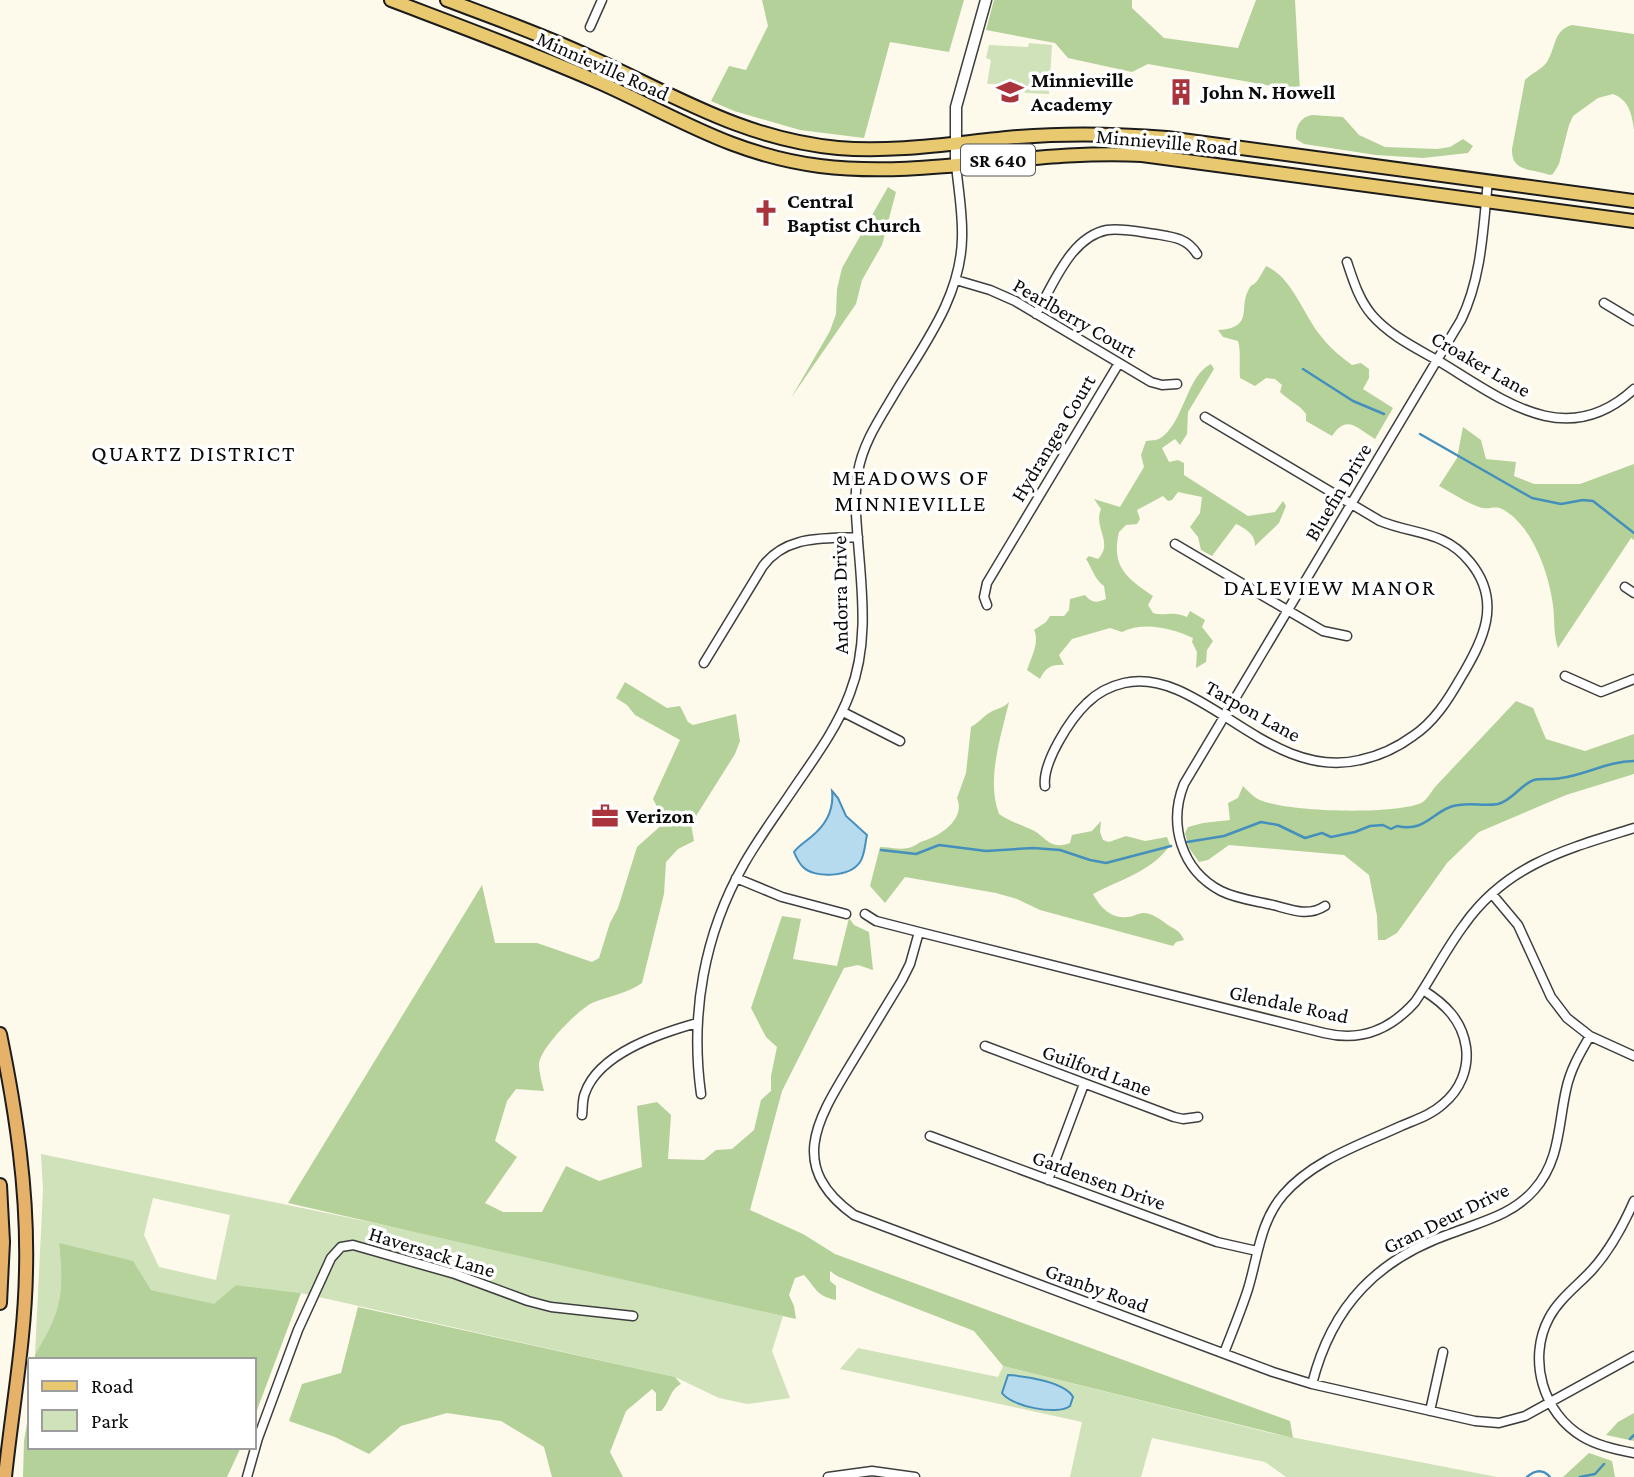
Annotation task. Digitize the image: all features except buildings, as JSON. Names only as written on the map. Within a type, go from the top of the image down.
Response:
[{"type":"highway","points":[[0,1034],[24,1184],[26,1255],[23,1313],[5,1477]]},
{"type":"highway","points":[[0,1185],[3,1242],[0,1303]]},
{"type":"main road","name":"Minnieville Road","points":[[391,0],[525,51],[604,85],[688,127],[756,152],[794,162],[877,169],[1084,153],[1142,155],[1634,221]]},
{"type":"main road","name":"Minnieville Road","points":[[447,0],[587,55],[728,122],[769,136],[839,148],[955,144],[1059,134],[1129,135],[1634,201]]},
{"type":"street","points":[[590,26],[603,0]]},
{"type":"street","points":[[956,164],[956,107],[986,0]]},
{"type":"street","name":"Andorra Drive","points":[[701,1094],[697,1023],[700,991],[711,941],[736,878],[843,712],[857,673],[862,643],[862,588],[857,481],[866,444],[941,316],[956,280],[962,238],[956,164]]},
{"type":"street","name":"Bluefin Drive","points":[[1325,906],[1316,911],[1304,912],[1229,894],[1205,880],[1185,854],[1177,828],[1180,795],[1184,784],[1461,320],[1473,290],[1488,181]]},
{"type":"street","points":[[1036,314],[1070,257],[1084,242],[1103,231],[1131,230],[1177,237],[1191,246],[1197,254]]},
{"type":"street","name":"Croaker Lane","points":[[1347,262],[1370,314],[1391,332],[1516,407],[1550,418],[1588,415],[1613,405],[1634,388]]},
{"type":"street","name":"Pearlberry Court","points":[[956,280],[1003,295],[1155,384],[1177,384]]},
{"type":"street","points":[[1604,303],[1634,321]]},
{"type":"street","name":"Hydrangea Court","points":[[987,606],[984,597],[987,583],[1118,363]]},
{"type":"street","name":"Tarpon Lane","points":[[1045,786],[1047,763],[1079,711],[1097,695],[1121,684],[1144,681],[1170,687],[1274,747],[1299,757],[1330,762],[1359,760],[1401,744],[1425,727],[1452,693],[1485,631],[1488,607],[1483,582],[1470,562],[1442,539],[1426,532],[1394,526],[1205,417]]},
{"type":"street","points":[[704,663],[763,566],[775,552],[794,542],[858,537]]},
{"type":"street","points":[[1175,544],[1323,631],[1347,636]]},
{"type":"street","points":[[1625,587],[1634,593]]},
{"type":"street","points":[[1565,676],[1601,692],[1634,679]]},
{"type":"street","points":[[843,712],[900,741]]},
{"type":"street","name":"Glendale Road","points":[[865,914],[876,921],[1341,1037],[1362,1036],[1386,1027],[1406,1013],[1463,926],[1492,894],[1520,872],[1542,859],[1634,828]]},
{"type":"street","points":[[736,878],[782,897],[846,914]]},
{"type":"street","points":[[1492,894],[1518,925],[1546,988],[1559,1009],[1577,1028],[1634,1056]]},
{"type":"street","name":"Granby Road","points":[[919,932],[910,964],[902,980],[819,1119],[815,1135],[817,1168],[827,1188],[844,1208],[865,1220],[1312,1384],[1475,1421],[1499,1423],[1525,1416],[1634,1356]]},
{"type":"street","points":[[1224,1353],[1249,1287],[1263,1228],[1283,1194],[1299,1179],[1328,1160],[1432,1112],[1444,1104],[1455,1091],[1465,1069],[1467,1055],[1463,1034],[1451,1012],[1423,990]]},
{"type":"street","points":[[582,1115],[584,1094],[589,1085],[615,1058],[651,1037],[697,1023]]},
{"type":"street","name":"Gran Deur Drive","points":[[1312,1384],[1331,1331],[1346,1306],[1370,1279],[1399,1257],[1423,1244],[1510,1210],[1528,1197],[1542,1180],[1556,1150],[1568,1080],[1590,1036]]},
{"type":"street","name":"Guilford Lane","points":[[985,1046],[1174,1117],[1198,1117]]},
{"type":"street","points":[[1048,1180],[1084,1084]]},
{"type":"street","name":"Gardensen Drive","points":[[930,1136],[1217,1242],[1257,1251]]},
{"type":"street","points":[[1634,1201],[1617,1236],[1604,1255],[1554,1310],[1543,1332],[1539,1368],[1544,1388],[1563,1420],[1583,1437],[1634,1453]]},
{"type":"street","name":"Haversack Lane","points":[[256,1445],[298,1330],[331,1258],[341,1247],[352,1245],[455,1274],[506,1294],[551,1307],[633,1316]]},
{"type":"street","points":[[1430,1411],[1443,1352]]},
{"type":"street","name":"Haversack Lane","points":[[247,1477],[255,1449]]},
{"type":"street","points":[[828,1477],[872,1471],[915,1477]]},
{"type":"green space","points":[[762,0],[964,0],[949,52],[890,42],[864,138],[800,130],[734,111],[711,101],[729,66],[746,70],[768,26]]},
{"type":"green space","points":[[994,0],[1132,0],[1132,8],[1164,38],[1238,48],[1256,0],[1295,0],[1300,91],[1148,64],[1132,72],[1068,58],[1055,43],[986,30]]},
{"type":"green space","points":[[1572,25],[1634,34],[1634,130],[1631,113],[1623,100],[1613,94],[1598,98],[1573,116],[1559,164],[1550,175],[1519,166],[1515,162],[1512,149],[1525,80],[1547,62],[1558,35]]},
{"type":"green space","points":[[1029,43],[1052,45],[1049,94],[1025,93],[1023,83],[987,84],[991,60],[986,58],[989,45],[1028,47]]},
{"type":"green space","points":[[1312,115],[1343,117],[1359,135],[1385,147],[1437,149],[1450,147],[1463,139],[1473,146],[1468,153],[1423,158],[1376,155],[1304,144],[1296,139],[1296,130],[1301,120]]},
{"type":"green space","points":[[888,187],[896,192],[882,245],[862,280],[856,304],[791,398],[830,331],[836,314],[837,289],[842,268]]},
{"type":"green space","points":[[1266,266],[1283,278],[1331,347],[1352,365],[1361,363],[1369,369],[1369,378],[1363,389],[1393,408],[1375,439],[1347,424],[1337,429],[1332,436],[1306,421],[1306,414],[1280,392],[1282,385],[1275,379],[1266,378],[1255,386],[1240,378],[1238,341],[1223,337],[1218,330],[1230,328],[1241,321],[1249,289]]},
{"type":"green space","points":[[1211,364],[1214,369],[1188,412],[1187,434],[1180,445],[1175,439],[1162,448],[1169,462],[1178,460],[1184,463],[1184,475],[1248,516],[1275,512],[1283,501],[1286,506],[1279,523],[1255,546],[1252,535],[1236,524],[1212,556],[1201,550],[1198,537],[1190,527],[1200,513],[1202,497],[1178,492],[1172,500],[1168,501],[1163,496],[1137,510],[1140,519],[1137,524],[1126,525],[1119,532],[1117,544],[1117,554],[1123,570],[1153,596],[1148,605],[1153,613],[1187,617],[1190,611],[1205,620],[1202,627],[1213,641],[1207,650],[1206,662],[1196,668],[1197,652],[1193,638],[1176,631],[1148,626],[1122,632],[1110,628],[1072,639],[1059,655],[1064,665],[1049,668],[1040,679],[1027,670],[1035,645],[1034,630],[1050,616],[1064,616],[1069,610],[1070,599],[1085,595],[1094,602],[1106,599],[1104,586],[1086,559],[1089,556],[1098,559],[1104,547],[1099,522],[1101,509],[1094,499],[1120,507],[1144,467],[1141,455],[1146,441],[1156,440],[1169,430],[1196,378]]},
{"type":"green space","points":[[1463,427],[1481,440],[1486,459],[1516,462],[1514,476],[1534,484],[1580,484],[1634,464],[1634,540],[1631,538],[1558,648],[1548,579],[1538,552],[1523,528],[1501,509],[1478,507],[1439,486],[1457,458]]},
{"type":"green space","points":[[625,682],[667,708],[680,706],[688,722],[693,725],[736,714],[740,741],[735,754],[691,824],[694,841],[678,849],[666,862],[664,894],[642,983],[592,1003],[578,1013],[541,1057],[539,1067],[544,1091],[516,1089],[507,1101],[495,1141],[517,1157],[485,1203],[503,1212],[542,1212],[566,1166],[599,1181],[642,1167],[637,1106],[657,1102],[671,1115],[668,1159],[704,1160],[716,1150],[732,1149],[754,1130],[761,1100],[771,1091],[777,1047],[766,1037],[751,1008],[782,916],[801,919],[793,959],[837,966],[849,918],[854,925],[869,932],[873,970],[858,965],[844,968],[782,1091],[750,1210],[803,1234],[835,1254],[1290,1421],[1293,1438],[1003,1366],[974,1331],[874,1292],[830,1271],[830,1281],[836,1286],[836,1300],[820,1294],[804,1275],[795,1278],[789,1295],[796,1319],[288,1203],[482,885],[495,943],[537,943],[592,962],[599,958],[637,847],[665,822],[653,799],[680,740],[635,715],[627,705],[616,698]]},
{"type":"green space","points":[[1516,701],[1533,708],[1546,739],[1585,751],[1634,734],[1634,774],[1566,795],[1479,832],[1447,863],[1397,933],[1385,940],[1378,940],[1377,916],[1369,875],[1344,855],[1229,845],[1208,860],[1199,862],[1189,848],[1185,833],[1188,827],[1230,820],[1228,803],[1238,798],[1243,786],[1260,800],[1293,807],[1365,810],[1407,807],[1421,803]]},
{"type":"green space","points":[[1009,702],[994,773],[995,801],[999,814],[1057,845],[1070,843],[1072,835],[1092,831],[1101,821],[1100,832],[1103,840],[1109,842],[1126,836],[1145,841],[1167,837],[1170,845],[1154,862],[1093,894],[1111,914],[1129,917],[1141,913],[1150,914],[1178,931],[1184,940],[1173,946],[1040,910],[996,893],[905,877],[885,903],[870,886],[880,847],[912,847],[944,831],[955,820],[959,806],[957,798],[966,773],[971,727]]},
{"type":"green space","points":[[41,1154],[437,1236],[783,1316],[772,1351],[790,1398],[747,1404],[719,1398],[675,1377],[301,1293],[236,1285],[215,1305],[151,1290],[59,1243],[60,1298],[51,1325],[35,1355],[43,1190]],"holes":[[[153,1198],[230,1215],[216,1280],[159,1267],[144,1235]]]},
{"type":"green space","points":[[59,1243],[133,1261],[151,1290],[214,1304],[236,1285],[301,1293],[256,1413],[256,1358],[35,1358],[58,1306],[61,1279]]},
{"type":"green space","points":[[358,1307],[675,1377],[681,1384],[661,1411],[656,1411],[656,1393],[652,1389],[626,1411],[610,1452],[623,1477],[552,1477],[544,1447],[501,1421],[447,1413],[401,1426],[369,1454],[335,1437],[289,1421],[302,1384],[341,1373]]},
{"type":"green space","points":[[858,1348],[998,1377],[1003,1366],[1270,1433],[1497,1477],[1286,1477],[1265,1462],[1152,1438],[1141,1477],[1070,1477],[1082,1422],[840,1369]]},
{"type":"green space","points":[[1634,1413],[1634,1441],[1606,1435],[1618,1422]]},
{"type":"green space","points":[[28,1417],[28,1449],[240,1449],[227,1477],[23,1477]]},
{"type":"green space","points":[[1589,1453],[1612,1461],[1615,1477],[1563,1477]]},
{"type":"water","points":[[832,791],[846,816],[867,835],[863,856],[855,867],[849,871],[824,875],[808,871],[794,852],[825,822],[832,804]]},
{"type":"water","points":[[1008,1375],[1034,1378],[1062,1387],[1073,1397],[1070,1406],[1045,1410],[1007,1398],[1002,1393]]},
{"type":"waterway","points":[[1303,369],[1353,401],[1384,414]]},
{"type":"waterway","points":[[1420,434],[1532,498],[1561,504],[1593,501],[1634,533]]},
{"type":"waterway","points":[[1187,842],[1224,836],[1261,822],[1278,825],[1305,838],[1322,833],[1331,837],[1370,826],[1383,825],[1391,829],[1397,826],[1414,827],[1450,807],[1463,804],[1498,804],[1534,780],[1558,779],[1615,763],[1634,761]]},
{"type":"waterway","points":[[881,850],[916,854],[939,845],[986,851],[1033,848],[1060,850],[1106,863],[1171,846]]},
{"type":"waterway","points":[[1630,1439],[1634,1435]]},
{"type":"waterway","points":[[1580,1477],[1595,1474],[1604,1464]]},
{"type":"waterway","points":[[1527,1477],[1539,1471],[1550,1477]]},
{"type":"place","name":"Minnieville Academy","points":[[1010,92]]},
{"type":"place","name":"John N. Howell","points":[[1181,92]]},
{"type":"place","name":"Central Baptist Church","points":[[766,213]]},
{"type":"place","name":"Verizon","points":[[605,816]]},
{"type":"district","name":"QUARTZ DISTRICT","points":[[194,453]]},
{"type":"district","name":"MEADOWS OF MINNIEVILLE","points":[[911,490]]},
{"type":"district","name":"DALEVIEW MANOR","points":[[1330,587]]}]
